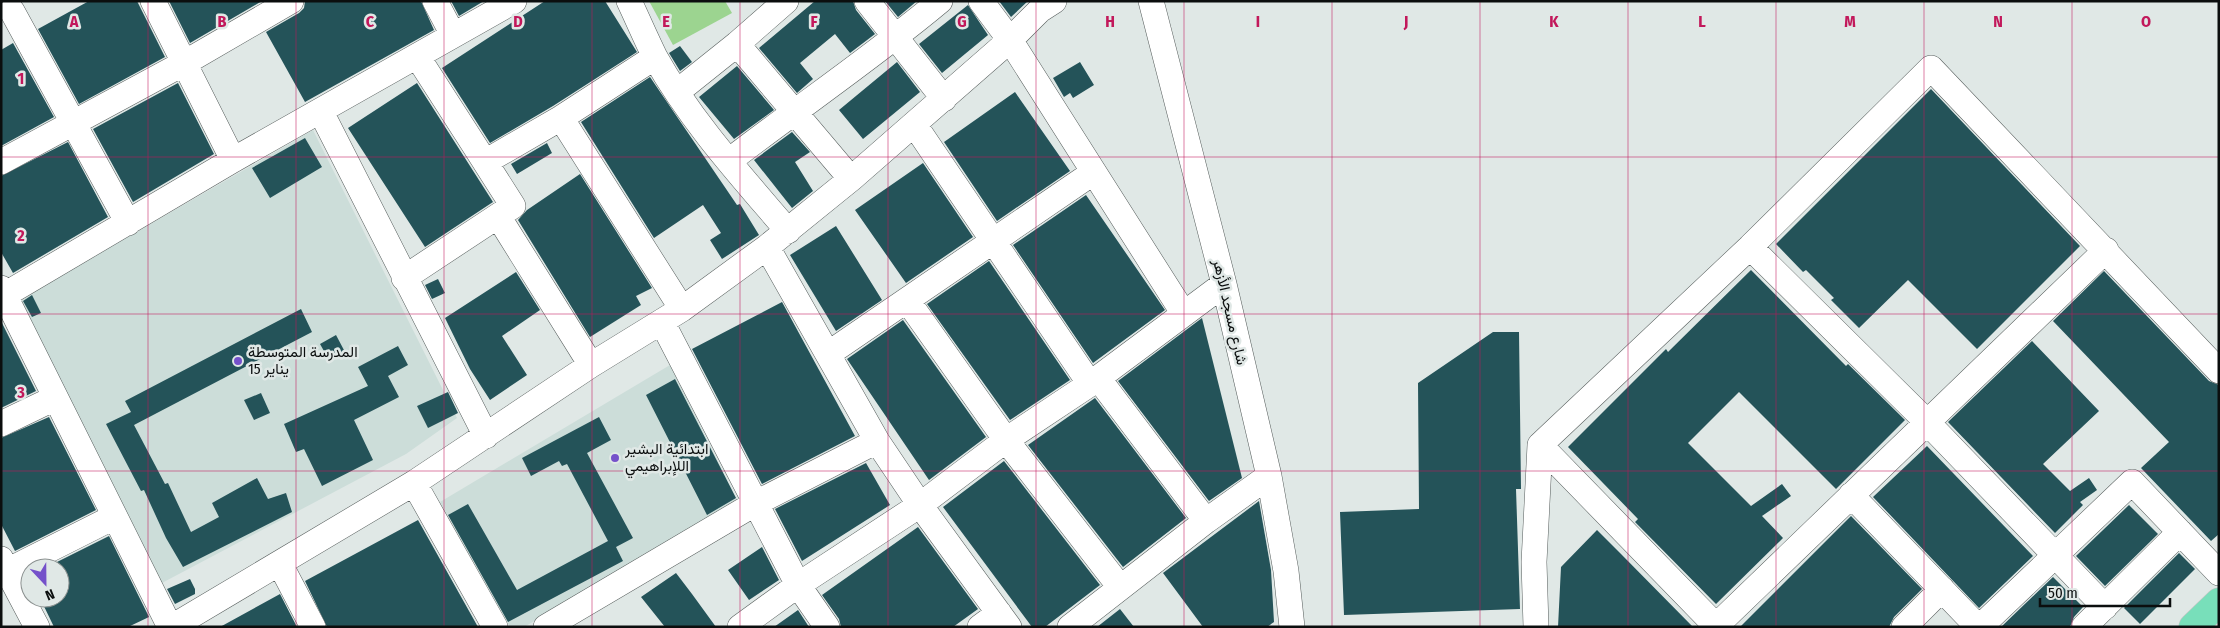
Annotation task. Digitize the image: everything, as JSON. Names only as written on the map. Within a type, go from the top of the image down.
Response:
[{"type":"main road","points":[[2193,627],[2219,602]]},
{"type":"street","points":[[153,1],[186,62],[234,160]]},
{"type":"street","points":[[1,162],[186,62],[291,1]]},
{"type":"street","points":[[435,1],[452,35]]},
{"type":"street","points":[[514,1],[2,293],[171,627],[414,483],[591,365],[672,316],[788,231],[851,179],[1010,40],[1040,10],[1052,2]]},
{"type":"street","points":[[629,1],[655,57],[677,92],[729,161],[788,231]]},
{"type":"street","points":[[677,92],[737,44],[786,1]]},
{"type":"street","points":[[867,1],[944,99]]},
{"type":"street","points":[[729,161],[896,38],[940,1]]},
{"type":"street","points":[[980,1],[1010,40],[1184,314]]},
{"type":"street","name":"شارع مسجد الأزهر","points":[[1151,1],[1224,284],[1269,476],[1286,571],[1292,627]]},
{"type":"street","points":[[15,10],[74,124],[128,222]]},
{"type":"street","points":[[737,44],[851,179]]},
{"type":"street","points":[[404,278],[513,206],[418,56]]},
{"type":"street","points":[[485,162],[561,118],[655,57]]},
{"type":"street","points":[[1536,627],[1534,562],[1540,445],[1750,247],[1931,68],[2219,371]]},
{"type":"street","points":[[321,112],[486,436]]},
{"type":"street","points":[[561,118],[672,316],[756,503],[798,585],[827,627]]},
{"type":"street","points":[[914,124],[993,241],[1094,381],[1206,521]]},
{"type":"street","points":[[828,354],[1094,172]]},
{"type":"street","points":[[498,216],[591,365]]},
{"type":"street","points":[[767,247],[877,441],[996,622]]},
{"type":"street","points":[[1750,247],[1926,421],[2105,607]]},
{"type":"street","points":[[1540,445],[1716,626],[1926,421],[2106,250]]},
{"type":"street","points":[[740,627],[798,585],[920,505],[1006,440],[1094,381],[1224,284]]},
{"type":"street","points":[[907,300],[1006,440],[1120,588]]},
{"type":"street","points":[[1,424],[55,398]]},
{"type":"street","points":[[546,627],[584,618],[756,503],[877,441]]},
{"type":"street","points":[[1070,627],[1206,521],[1269,476]]},
{"type":"street","points":[[1851,495],[1979,627],[2132,482],[2219,573]]},
{"type":"street","points":[[414,483],[494,627]]},
{"type":"street","points":[[37,627],[3,568],[114,517]]},
{"type":"street","points":[[2084,627],[2180,532]]},
{"type":"street","points":[[280,564],[313,627]]},
{"type":"street","points":[[1904,627],[1942,589]]},
{"type":"shaded area","name":"المدرسة المتوسطة 15 يناير","points":[[313,130],[457,418],[406,454],[160,584],[18,304],[33,292]]},
{"type":"shaded area","name":"ابتدائية البشير اللإبراهيمي","points":[[670,365],[739,504],[524,627],[510,627],[440,502]]},
{"type":"green space","points":[[649,1],[725,1],[732,13],[673,45]]},
{"type":"building","points":[[89,1],[137,1],[165,57],[79,104],[38,29]]},
{"type":"building","points":[[169,1],[262,1],[190,43]]},
{"type":"building","points":[[305,1],[421,1],[434,30],[305,102],[266,32],[299,13],[304,8]]},
{"type":"building","points":[[451,1],[484,1],[459,16]]},
{"type":"building","points":[[545,1],[605,1],[637,52],[553,106],[490,143],[442,68]]},
{"type":"building","points":[[815,1],[853,1],[856,10],[875,34],[850,53],[835,34],[800,63],[813,79],[797,93],[759,48]]},
{"type":"building","points":[[885,1],[917,1],[898,17]]},
{"type":"building","points":[[999,1],[1028,1],[1011,17]]},
{"type":"building","points":[[968,5],[988,35],[942,73],[919,44]]},
{"type":"building","points":[[13,43],[54,117],[1,146],[1,50]]},
{"type":"building","points":[[680,46],[692,62],[680,71],[669,53]]},
{"type":"building","points":[[897,62],[920,92],[863,139],[839,110]]},
{"type":"building","points":[[1080,62],[1094,85],[1073,98],[1070,93],[1064,97],[1053,78]]},
{"type":"building","points":[[737,66],[774,110],[734,139],[699,97]]},
{"type":"building","points":[[650,77],[737,205],[740,204],[759,235],[722,259],[710,240],[721,233],[703,205],[654,238],[581,122]]},
{"type":"building","points":[[178,83],[214,154],[133,202],[93,129]]},
{"type":"building","points":[[417,83],[493,202],[425,247],[348,128]]},
{"type":"building","points":[[1931,89],[2080,246],[1977,349],[1908,280],[1859,328],[1831,300],[1834,298],[1806,270],[1803,272],[1776,244]]},
{"type":"building","points":[[1015,92],[1070,171],[997,221],[944,142]]},
{"type":"building","points":[[792,132],[810,152],[795,162],[813,191],[792,208],[754,160]]},
{"type":"building","points":[[305,138],[322,167],[270,198],[252,168]]},
{"type":"building","points":[[68,142],[108,217],[13,273],[1,252],[1,176]]},
{"type":"building","points":[[547,143],[552,153],[517,174],[511,164]]},
{"type":"building","points":[[923,163],[973,237],[906,283],[855,210]]},
{"type":"building","points":[[580,174],[652,288],[636,296],[641,305],[590,337],[518,220],[527,210]]},
{"type":"building","points":[[1086,195],[1165,310],[1093,363],[1013,245]]},
{"type":"building","points":[[836,226],[882,300],[836,331],[790,255]]},
{"type":"building","points":[[989,261],[1070,380],[1010,420],[927,304]]},
{"type":"building","points":[[1751,270],[1846,366],[1848,364],[1905,420],[1836,489],[1739,392],[1688,443],[1751,506],[1782,484],[1791,496],[1762,516],[1783,538],[1716,604],[1635,522],[1638,519],[1568,447],[1666,349],[1668,352]]},
{"type":"building","points":[[2104,271],[2209,381],[2219,385],[2219,534],[2211,541],[2141,468],[2169,442],[2053,321]]},
{"type":"building","points":[[516,272],[540,310],[502,336],[527,375],[490,400],[470,369],[445,318]]},
{"type":"building","points":[[438,279],[445,293],[432,299],[425,285]]},
{"type":"building","points":[[32,295],[41,313],[32,317],[23,301]]},
{"type":"building","points":[[782,302],[855,436],[762,484],[692,349]]},
{"type":"building","points":[[301,309],[312,332],[134,425],[165,484],[168,483],[191,532],[219,517],[212,503],[257,478],[268,499],[286,493],[292,512],[183,567],[166,538],[144,490],[141,491],[106,424],[131,412],[125,401]]},
{"type":"building","points":[[1202,318],[1242,478],[1209,501],[1118,381]]},
{"type":"building","points":[[903,320],[986,437],[929,480],[847,359]]},
{"type":"building","points":[[1,321],[36,391],[1,408]]},
{"type":"building","points":[[1493,332],[1519,332],[1521,489],[1516,489],[1520,609],[1344,615],[1340,512],[1419,509],[1418,383]]},
{"type":"building","points":[[336,335],[345,352],[329,360],[320,344]]},
{"type":"building","points":[[2032,341],[2099,411],[2043,464],[2070,491],[2089,478],[2097,490],[2080,502],[2083,505],[2055,533],[1948,422]]},
{"type":"building","points":[[398,346],[408,365],[388,376],[399,397],[354,420],[373,460],[322,486],[304,449],[296,452],[284,424],[368,386],[358,367]]},
{"type":"building","points":[[675,379],[736,498],[707,515],[646,395]]},
{"type":"building","points":[[448,392],[458,413],[428,428],[417,406]]},
{"type":"building","points":[[261,393],[270,413],[254,420],[244,400]]},
{"type":"building","points":[[1095,398],[1186,518],[1123,567],[1028,445]]},
{"type":"building","points":[[49,417],[96,510],[15,551],[1,524],[1,438]]},
{"type":"building","points":[[599,417],[611,440],[587,453],[633,538],[616,547],[623,561],[508,622],[448,515],[468,504],[517,590],[608,541],[567,464],[562,466],[559,461],[531,476],[522,458]]},
{"type":"building","points":[[1927,446],[2033,556],[1979,608],[1873,497]]},
{"type":"building","points":[[1004,461],[1100,585],[1045,627],[1032,627],[943,507]]},
{"type":"building","points":[[866,463],[890,505],[802,561],[775,509]]},
{"type":"building","points":[[1259,501],[1271,570],[1274,622],[1267,627],[1203,627],[1163,573]]},
{"type":"building","points":[[2129,505],[2158,534],[2105,586],[2076,556]]},
{"type":"building","points":[[1851,516],[1922,589],[1894,617],[1889,627],[1740,627]]},
{"type":"building","points":[[418,520],[478,627],[327,627],[305,581]]},
{"type":"building","points":[[918,527],[978,609],[953,627],[841,627],[839,619],[822,595]]},
{"type":"building","points":[[1597,530],[1693,627],[1558,627],[1561,567]]},
{"type":"building","points":[[109,536],[149,617],[128,627],[54,627],[45,608],[70,608],[70,558],[65,558]]},
{"type":"building","points":[[762,547],[779,580],[749,600],[728,570]]},
{"type":"building","points":[[2179,553],[2195,569],[2140,624],[2124,608]]},
{"type":"building","points":[[676,573],[716,627],[665,627],[641,597]]},
{"type":"building","points":[[2053,577],[2083,607],[2074,617],[2070,627],[2001,627]]},
{"type":"building","points":[[190,579],[195,589],[195,594],[175,604],[167,589]]},
{"type":"building","points":[[280,594],[297,627],[220,627]]},
{"type":"building","points":[[1120,609],[1134,627],[1097,627]]},
{"type":"building","points":[[798,610],[809,627],[774,627]]},
{"type":"place","name":"المدرسة المتوسطة 15 يناير","points":[[238,361]]},
{"type":"place","name":"ابتدائية البشير اللإبراهيمي","points":[[615,458]]}]
